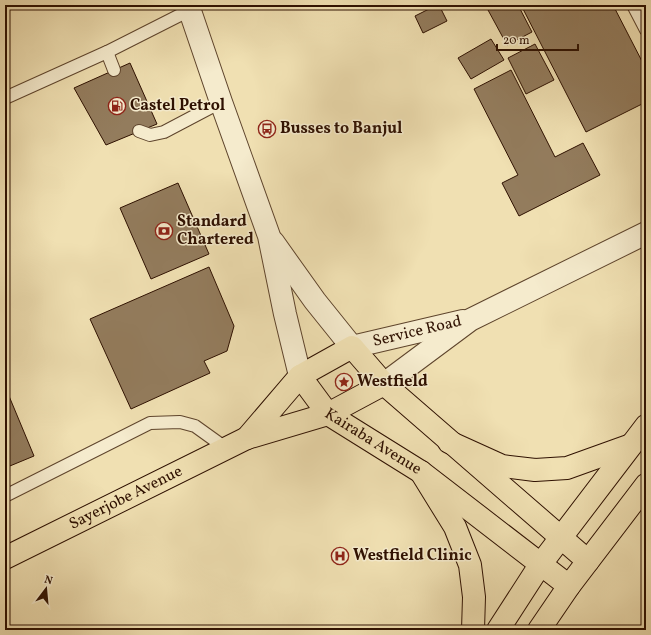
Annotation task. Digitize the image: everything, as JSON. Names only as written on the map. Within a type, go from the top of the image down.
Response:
[{"type":"main road","name":"Sayerjobe Avenue","points":[[247,438],[300,376],[352,347]]},
{"type":"main road","name":"Kairaba Avenue","points":[[352,347],[384,384],[588,561]]},
{"type":"main road","name":"Kairaba Avenue","points":[[300,376],[328,414],[421,472],[569,586]]},
{"type":"main road","name":"Sayerjobe Avenue","points":[[5,558],[247,438],[328,414],[384,384]]},
{"type":"main road","points":[[498,630],[540,564],[646,426]]},
{"type":"main road","points":[[450,442],[502,466],[535,470],[567,468],[631,445]]},
{"type":"main road","points":[[421,472],[455,527],[470,565],[474,597],[474,630]]},
{"type":"main road","points":[[539,630],[569,586],[646,485]]},
{"type":"street","name":"Kairaba Avenue","points":[[189,7],[269,236],[285,314],[300,376]]},
{"type":"street","points":[[470,320],[646,233]]},
{"type":"street","name":"Kairaba Avenue","points":[[269,236],[315,301],[352,347]]},
{"type":"street","name":"Service Road","points":[[352,347],[470,320]]},
{"type":"street","name":"Service Road","points":[[384,384],[470,320]]},
{"type":"lane","points":[[633,5],[646,30]]},
{"type":"lane","points":[[5,98],[107,52],[189,7]]},
{"type":"lane","points":[[107,52],[114,70]]},
{"type":"lane","points":[[139,132],[150,135],[164,132],[221,102]]},
{"type":"lane","points":[[5,496],[150,423],[180,422],[195,426],[227,449]]},
{"type":"building","points":[[439,5],[447,21],[423,33],[415,16]]},
{"type":"building","points":[[498,5],[518,5],[532,32],[507,45],[488,10]]},
{"type":"building","points":[[521,5],[613,5],[646,69],[646,102],[586,132]]},
{"type":"building","points":[[491,39],[504,60],[471,79],[458,58]]},
{"type":"building","points":[[535,44],[554,80],[526,94],[508,58]]},
{"type":"building","name":"Castel Petrol","points":[[130,63],[157,124],[106,145],[74,88]]},
{"type":"building","points":[[511,70],[555,157],[583,143],[600,175],[519,216],[502,183],[518,175],[474,89]]},
{"type":"building","name":"Standard Chartered","points":[[178,183],[209,254],[151,279],[120,208]]},
{"type":"building","points":[[209,267],[234,326],[227,351],[204,361],[210,373],[131,409],[90,319]]},
{"type":"building","points":[[9,396],[34,456],[5,468],[5,398]]},
{"type":"place","name":"Castel Petrol","points":[[117,106]]},
{"type":"place","name":"Busses to Banjul","points":[[267,129]]},
{"type":"place","name":"Standard Chartered","points":[[164,231]]},
{"type":"place","name":"Westfield","points":[[344,382]]},
{"type":"place","name":"Westfield Clinic","points":[[340,556]]}]
